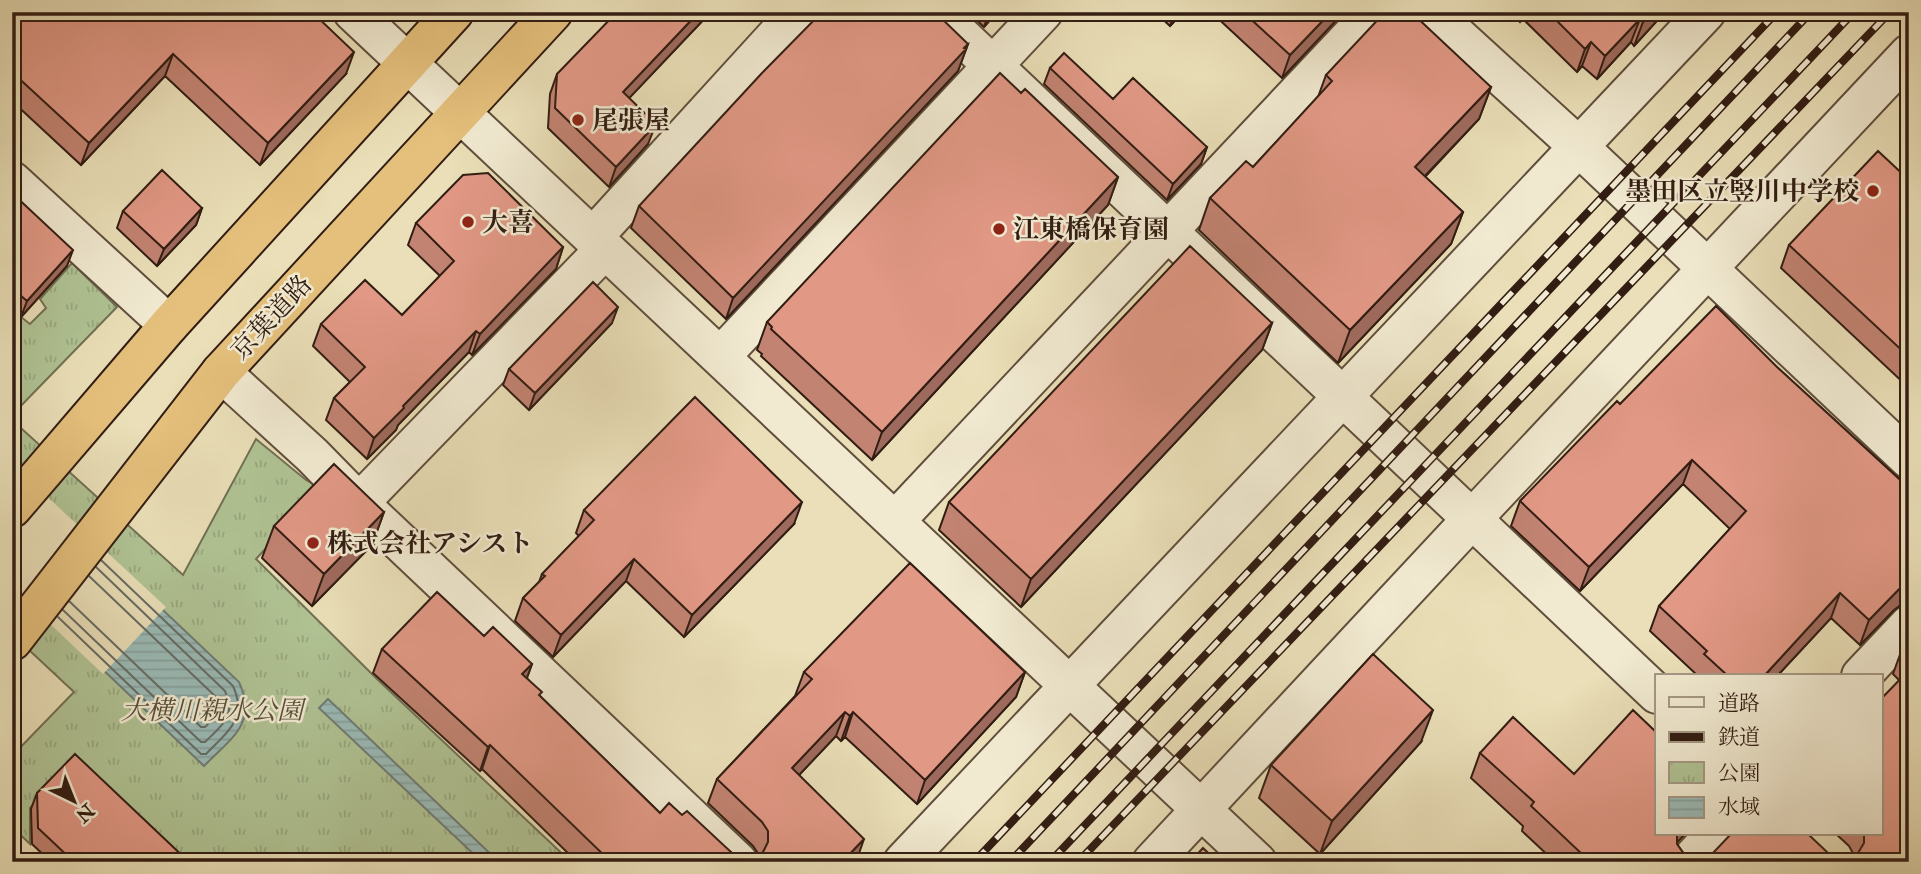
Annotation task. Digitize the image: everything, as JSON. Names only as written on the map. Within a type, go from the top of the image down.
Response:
[{"type":"highway","points":[[12,508],[169,325],[454,12]]},
{"type":"highway","name":"京葉道路","points":[[12,641],[221,372],[553,12]]},
{"type":"street","points":[[353,12],[1257,862]]},
{"type":"street","points":[[359,503],[599,243],[798,12]]},
{"type":"street","points":[[936,12],[1655,692]]},
{"type":"street","points":[[719,356],[1043,12]]},
{"type":"street","points":[[895,521],[1374,12]]},
{"type":"street","points":[[1431,12],[1579,147],[1909,460]]},
{"type":"street","points":[[903,862],[1706,12]]},
{"type":"street","points":[[1152,862],[1909,54]]},
{"type":"street","points":[[12,181],[169,325]]},
{"type":"street","points":[[221,372],[312,455],[359,503],[738,862]]},
{"type":"street","points":[[1863,674],[1909,625]]},
{"type":"street","points":[[1689,862],[1713,836]]},
{"type":"green space","points":[[72,263],[117,307],[12,415],[12,310],[30,324],[46,308],[40,299]]},
{"type":"green space","name":"大横川親水公園","points":[[12,420],[183,575],[256,439],[306,480],[321,488],[256,559],[377,679],[571,862],[172,862],[72,766],[30,808],[30,844],[12,827],[12,756],[74,692],[12,634]]},
{"type":"water","points":[[12,467],[239,682],[244,697],[243,720],[232,738],[204,766],[12,583]]},
{"type":"water","points":[[328,699],[499,862],[482,862],[319,708]]},
{"type":"pier","points":[[12,464],[166,607],[103,674],[12,588]]},
{"type":"building","points":[[12,12],[312,12],[354,52],[268,143],[173,54],[89,143],[12,72]]},
{"type":"building","points":[[617,12],[699,12],[623,92],[656,124],[616,167],[555,108],[557,74]]},
{"type":"building","points":[[822,12],[935,12],[968,44],[733,298],[639,206]]},
{"type":"building","points":[[1243,12],[1331,12],[1290,55]]},
{"type":"building","points":[[1385,12],[1411,12],[1491,87],[1415,167],[1463,212],[1350,330],[1210,198],[1246,161],[1253,167],[1332,81],[1326,75]]},
{"type":"building","points":[[1548,12],[1652,12],[1643,22],[1640,19],[1605,56],[1591,42],[1585,49]]},
{"type":"building","points":[[1064,53],[1113,99],[1133,78],[1207,147],[1173,184],[1050,68]]},
{"type":"building","points":[[1000,73],[1021,93],[1025,89],[1118,177],[882,432],[771,329],[767,322]]},
{"type":"building","name":"墨田区立竪川中学校","points":[[1878,151],[1909,180],[1909,357],[1789,245]]},
{"type":"building","points":[[162,170],[202,208],[164,249],[123,211]]},
{"type":"building","points":[[488,173],[563,247],[480,334],[476,331],[374,438],[334,398],[365,367],[321,324],[365,280],[402,315],[454,261],[416,223],[463,175]]},
{"type":"building","points":[[12,193],[73,250],[27,301],[12,288]]},
{"type":"building","points":[[1190,246],[1272,323],[1031,579],[949,502]]},
{"type":"building","points":[[593,282],[618,307],[535,393],[509,369]]},
{"type":"building","points":[[1716,306],[1778,368],[1909,488],[1909,581],[1869,620],[1840,593],[1766,674],[1726,674],[1704,654],[1707,651],[1659,606],[1746,511],[1692,460],[1589,567],[1520,501],[1617,401],[1620,404]]},
{"type":"building","points":[[695,397],[802,502],[692,615],[634,559],[561,635],[523,598],[545,576],[542,574],[594,520],[584,510]]},
{"type":"building","points":[[334,464],[384,512],[324,574],[274,526]]},
{"type":"building","points":[[910,563],[1025,672],[925,780],[853,712],[850,716],[845,712],[792,768],[864,839],[842,862],[611,862],[490,745],[488,747],[382,649],[437,592],[484,636],[493,627],[532,664],[522,674],[542,692],[539,695],[660,813],[669,803],[682,815],[687,811],[732,853],[741,859],[752,859],[763,852],[768,842],[768,831],[717,779],[812,679],[804,672]]},
{"type":"building","points":[[1909,642],[1909,656],[1902,649]]},
{"type":"building","points":[[1373,654],[1433,710],[1332,821],[1271,765]]},
{"type":"building","points":[[1909,670],[1909,862],[1575,862],[1582,854],[1531,806],[1534,802],[1480,753],[1513,717],[1574,774],[1633,710],[1655,731],[1655,836],[1677,836],[1677,844],[1684,854],[1692,858],[1704,858],[1713,853],[1729,836],[1810,836],[1828,853],[1837,858],[1848,858],[1858,853],[1864,843],[1864,836],[1882,836],[1882,698]]},
{"type":"building","points":[[75,754],[189,862],[74,862],[38,828],[37,793]]},
{"type":"building","points":[[1203,848],[1218,862],[1190,862]]},
{"type":"railway","points":[[974,862],[1777,12]]},
{"type":"railway","points":[[1010,862],[1811,12]]},
{"type":"railway","points":[[1050,862],[1854,12]]},
{"type":"railway","points":[[1078,862],[1890,12]]},
{"type":"place","name":"尾張屋","points":[[578,120]]},
{"type":"place","name":"墨田区立竪川中学校","points":[[1873,191]]},
{"type":"place","name":"大喜","points":[[468,222]]},
{"type":"place","name":"江東橋保育園","points":[[999,229]]},
{"type":"place","name":"株式会社アシスト","points":[[313,543]]}]
